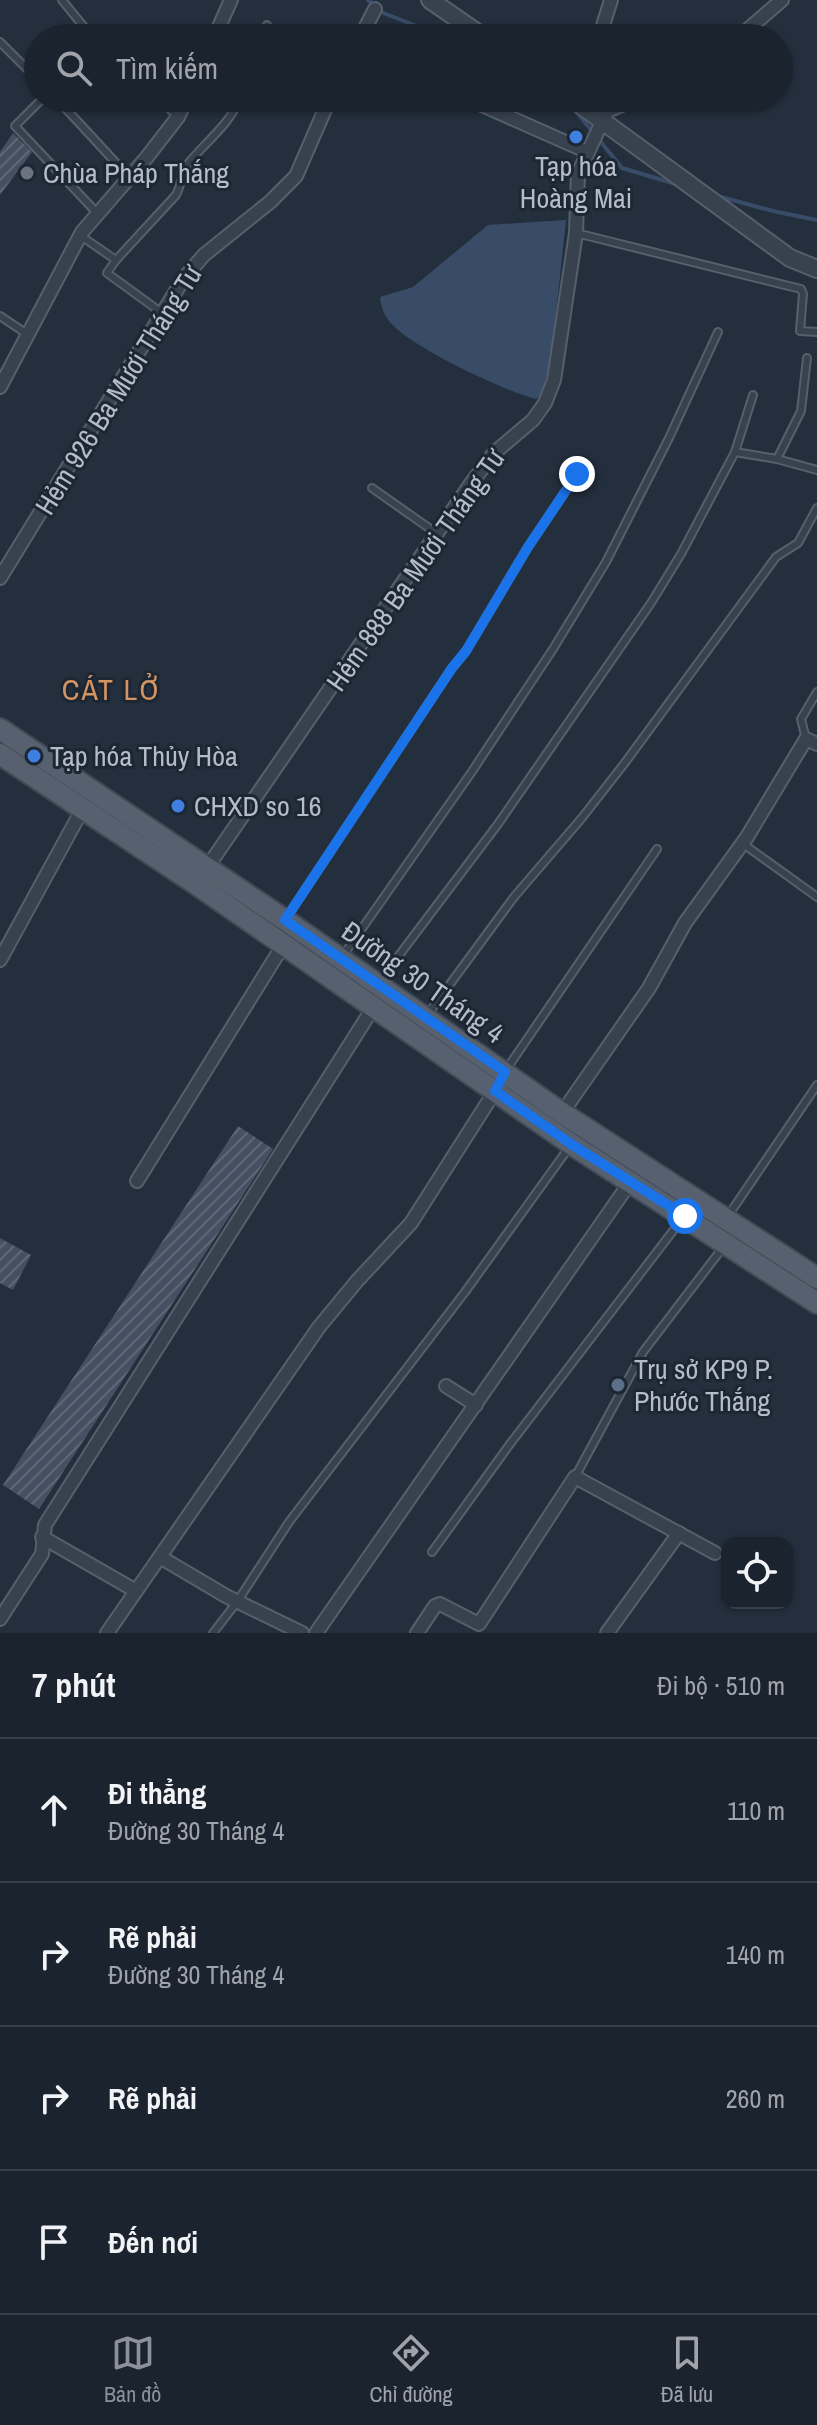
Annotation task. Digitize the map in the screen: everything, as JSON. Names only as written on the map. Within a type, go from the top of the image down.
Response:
[{"type":"main road","name":"Đường 30 Tháng 4","points":[[0,729],[93,791],[201,876],[282,947],[571,1144],[817,1303]]},
{"type":"main road","name":"Đường 30 Tháng 4","points":[[0,754],[82,810],[285,920],[562,1113],[817,1278]]},
{"type":"main road","points":[[82,810],[93,791]]},
{"type":"main road","points":[[495,1091],[505,1072]]},
{"type":"street","points":[[220,24],[231,0]]},
{"type":"street","points":[[430,0],[465,24]]},
{"type":"street","points":[[604,24],[611,0]]},
{"type":"street","points":[[754,24],[782,0]]},
{"type":"street","points":[[367,24],[375,9]]},
{"type":"street","points":[[0,387],[81,236],[180,112]]},
{"type":"street","name":"Hẻm 926 Ba Mươi Tháng Tư","points":[[0,578],[184,278],[204,255],[270,202],[296,176],[324,112]]},
{"type":"street","points":[[498,112],[588,152]]},
{"type":"street","name":"Hẻm 888 Ba Mươi Tháng Tư","points":[[201,876],[494,453],[533,420],[545,403],[554,380],[576,233],[578,174],[605,112]]},
{"type":"street","points":[[608,112],[790,258],[817,269]]},
{"type":"street","points":[[562,1113],[649,988],[703,895],[812,742]]},
{"type":"street","points":[[0,960],[82,810]]},
{"type":"street","points":[[137,1181],[282,947]]},
{"type":"street","points":[[0,1619],[42,1554],[45,1525],[373,1008]]},
{"type":"street","points":[[107,1633],[319,1327],[411,1223],[495,1091]]},
{"type":"street","points":[[316,1633],[631,1181]]},
{"type":"street","points":[[446,1386],[476,1405]]},
{"type":"street","points":[[417,1633],[435,1606],[440,1604],[477,1628],[575,1477],[715,1553]]},
{"type":"street","points":[[607,1633],[679,1533]]},
{"type":"street","points":[[42,1537],[136,1591]]},
{"type":"street","points":[[160,1557],[237,1602],[302,1633]]},
{"type":"lane","points":[[62,0],[82,24]]},
{"type":"lane","points":[[0,42],[24,66]]},
{"type":"lane","points":[[29,112],[15,126],[97,213]]},
{"type":"lane","points":[[69,112],[129,177]]},
{"type":"lane","points":[[172,112],[178,117]]},
{"type":"lane","points":[[162,313],[107,273],[176,195],[183,183],[184,169],[232,112]]},
{"type":"lane","points":[[576,233],[801,289],[800,331],[817,332]]},
{"type":"lane","points":[[81,236],[116,260]]},
{"type":"lane","points":[[0,316],[27,334]]},
{"type":"lane","points":[[340,960],[471,773],[561,637],[620,534],[718,332]]},
{"type":"lane","points":[[777,459],[801,411],[807,358]]},
{"type":"lane","points":[[377,985],[498,824],[631,633],[681,554],[735,452],[753,395]]},
{"type":"lane","points":[[735,452],[817,470]]},
{"type":"lane","points":[[285,920],[466,651],[528,547],[577,474]]},
{"type":"lane","points":[[372,488],[436,533]]},
{"type":"lane","points":[[426,1017],[514,897],[581,819],[640,743],[776,557],[798,543],[817,508]]},
{"type":"lane","points":[[812,742],[801,719],[817,692]]},
{"type":"lane","points":[[742,843],[817,897]]},
{"type":"lane","points":[[505,1072],[657,849]]},
{"type":"lane","points":[[726,1219],[817,1085]]},
{"type":"lane","points":[[213,1633],[289,1522],[465,1292],[571,1144]]},
{"type":"lane","points":[[432,1552],[510,1444],[685,1216]]},
{"type":"lane","points":[[575,1477],[643,1352],[726,1243]]},
{"type":"water","points":[[566,220],[551,361],[541,395],[536,399],[504,388],[443,359],[393,326],[385,315],[380,297],[413,287],[488,225]]},
{"type":"building","points":[[13,133],[32,152],[0,195],[0,152]]},
{"type":"building","points":[[238,1126],[273,1149],[39,1509],[3,1485]]},
{"type":"building","points":[[0,1238],[31,1255],[13,1290],[0,1283]]},
{"type":"waterway","points":[[368,0],[383,13],[412,24]]},
{"type":"waterway","points":[[576,112],[622,168],[679,185]]},
{"type":"waterway","points":[[714,195],[817,220]]},
{"type":"place","name":"Tạp hóa Hoàng Mai","points":[[576,137]]},
{"type":"place","name":"Chùa Pháp Thắng","points":[[27,173]]},
{"type":"place","name":"Tạp hóa Thủy Hòa","points":[[34,756]]},
{"type":"place","name":"CHXD so 16","points":[[178,806]]},
{"type":"place","name":"Trụ sở KP9 P. Phước Thắng","points":[[618,1385]]},
{"type":"district","name":"CÁT LỞ","points":[[111,689]]},
{"type":"route","points":[[577,474],[528,547],[466,651],[457,660],[285,920],[505,1072],[495,1091],[571,1144],[685,1216]]}]
